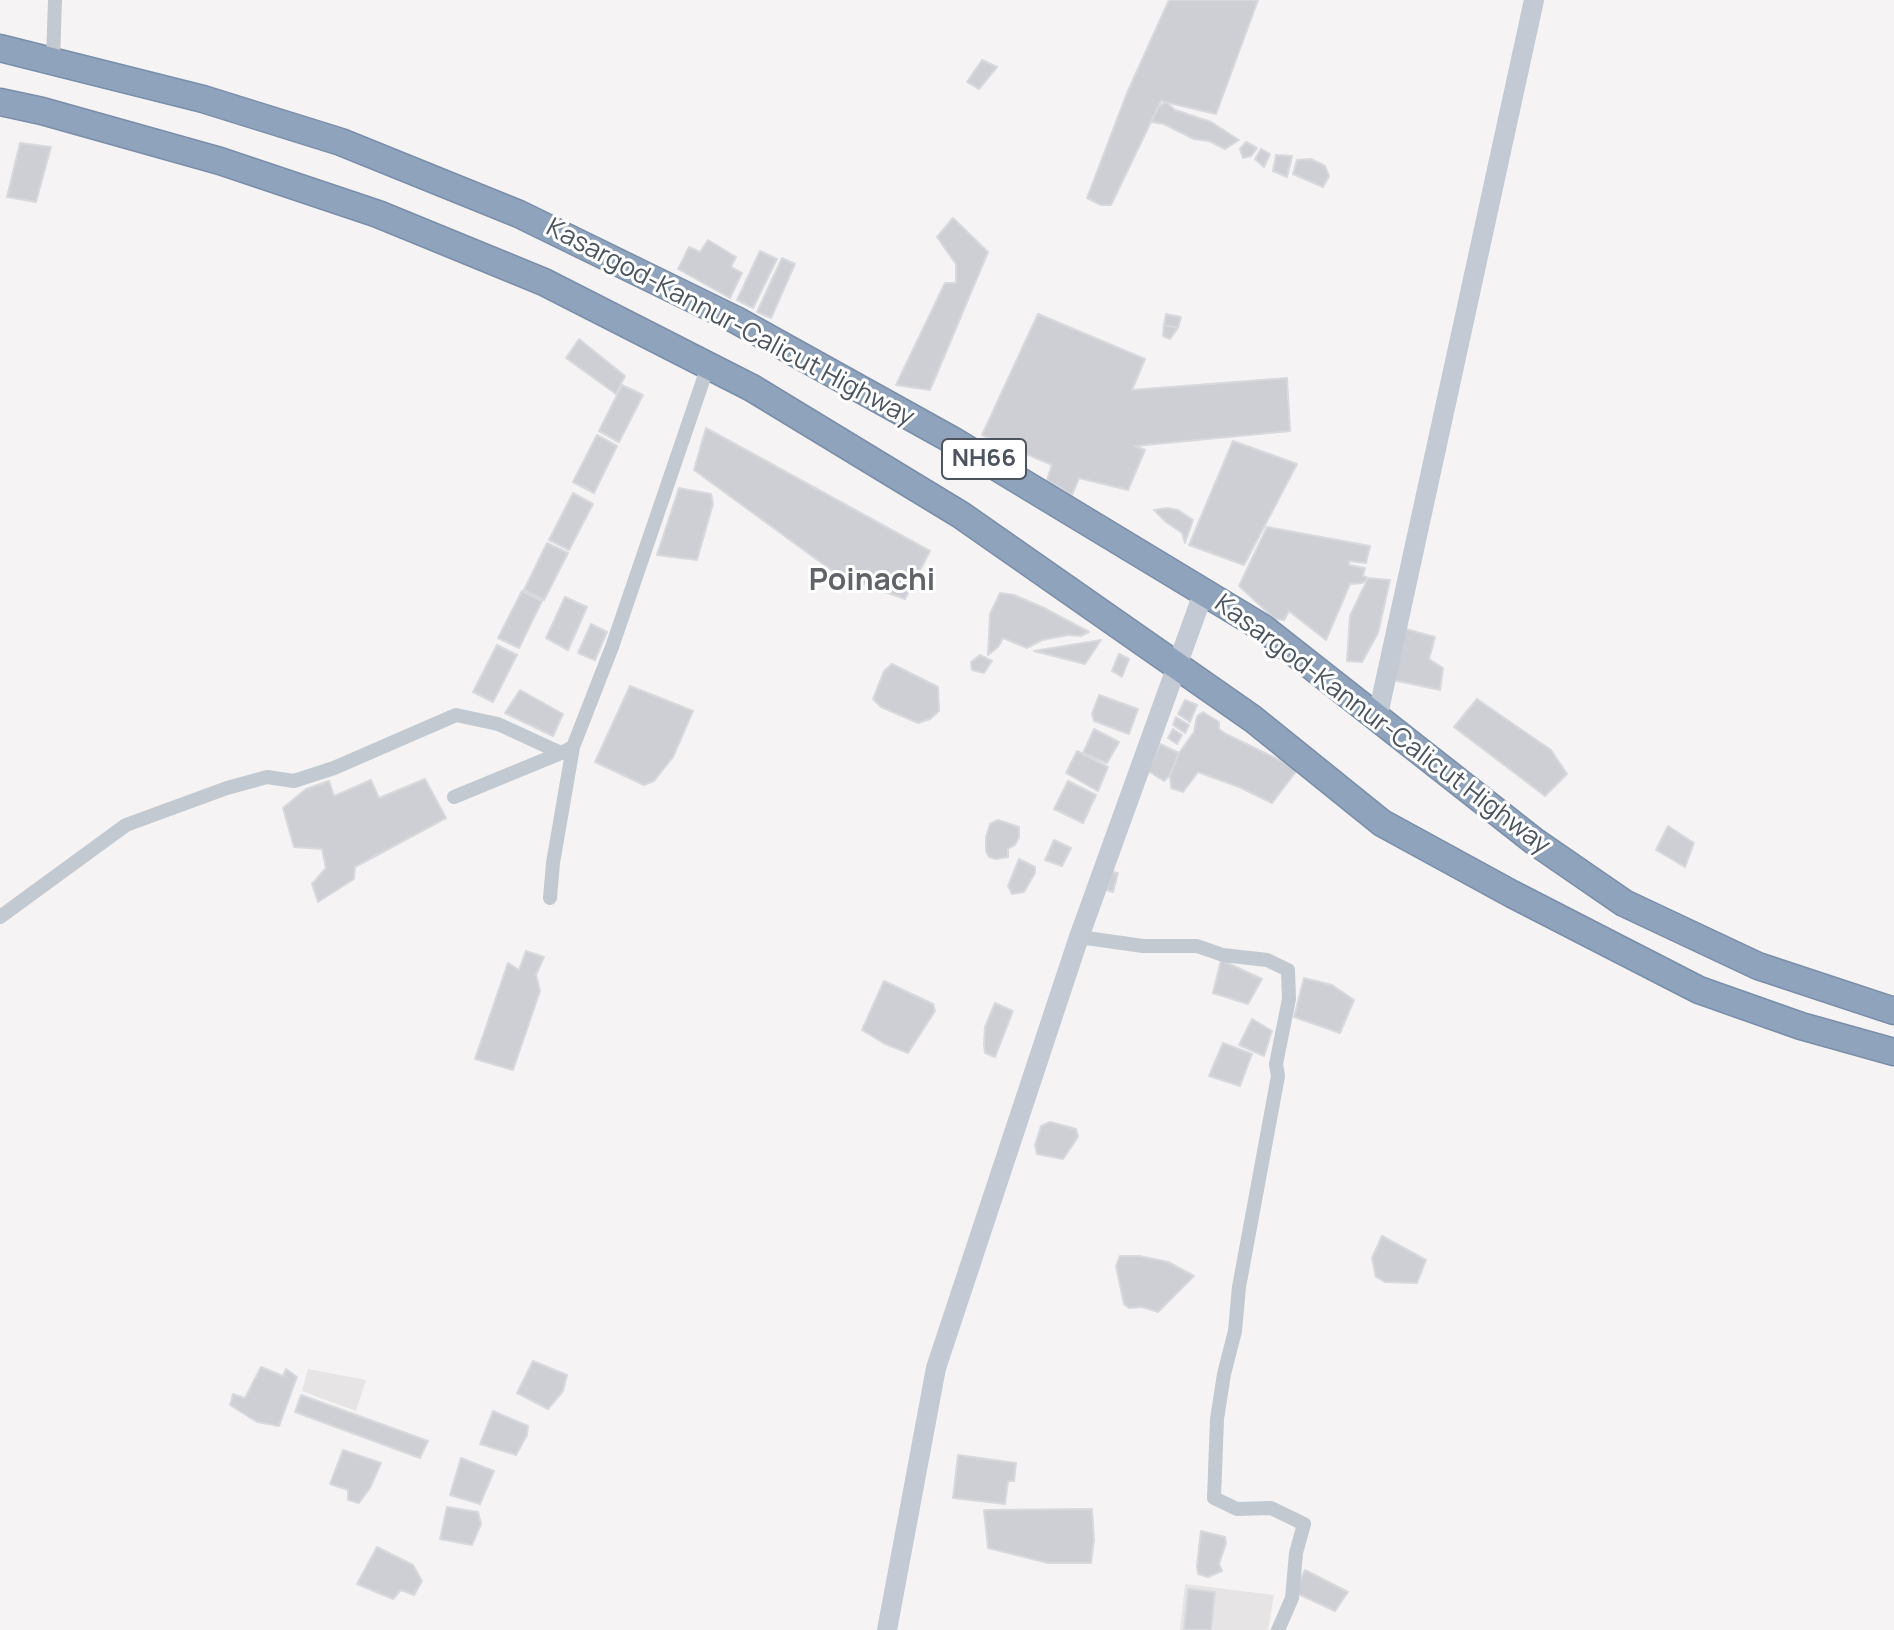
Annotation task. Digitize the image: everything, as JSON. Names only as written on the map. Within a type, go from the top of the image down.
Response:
[{"type":"highway","name":"Kasargod-Kannur-Calicut Highway","points":[[0,48],[203,99],[341,142],[519,214],[736,320],[952,440],[1263,628],[1534,841],[1624,903],[1758,966],[1894,1011]]},
{"type":"highway","name":"Kasargod-Kannur-Calicut Highway","points":[[0,102],[220,161],[378,214],[544,282],[752,388],[961,515],[1253,719],[1382,823],[1699,990],[1801,1026],[1894,1052]]},
{"type":"main road","points":[[1377,719],[1534,0]]},
{"type":"main road","points":[[887,1630],[936,1368],[1079,937],[1204,591]]},
{"type":"street","points":[[53,61],[55,0]]},
{"type":"street","points":[[550,898],[567,750],[612,647],[708,366]]},
{"type":"street","points":[[0,917],[126,825],[227,788],[267,777],[294,781],[334,768],[456,715],[498,724],[567,750]]},
{"type":"street","points":[[454,797],[567,750]]},
{"type":"street","points":[[1079,937],[1143,946],[1197,946],[1244,960],[1267,960],[1288,970],[1289,999],[1276,1064],[1278,1076],[1239,1287],[1235,1331],[1219,1404],[1214,1498],[1237,1509],[1271,1508],[1304,1524],[1296,1553],[1292,1598],[1278,1630]]},
{"type":"shaded area","points":[[308,1369],[366,1380],[356,1411],[302,1391]]},
{"type":"shaded area","points":[[1185,1584],[1274,1595],[1268,1630],[1180,1630]]},
{"type":"building","points":[[1169,0],[1258,0],[1216,114],[1161,101],[1111,205],[1101,205],[1087,198],[1127,93]]},
{"type":"building","points":[[982,60],[997,67],[979,89],[967,82]]},
{"type":"building","points":[[1166,102],[1175,110],[1211,122],[1239,140],[1225,149],[1209,141],[1194,139],[1164,124],[1151,122],[1158,107]]},
{"type":"building","points":[[1246,142],[1257,148],[1251,156],[1243,158],[1240,149]]},
{"type":"building","points":[[20,143],[51,147],[36,202],[7,197]]},
{"type":"building","points":[[1261,149],[1270,154],[1264,167],[1255,159]]},
{"type":"building","points":[[1276,155],[1292,156],[1287,177],[1273,171]]},
{"type":"building","points":[[1311,159],[1325,166],[1329,176],[1323,187],[1293,174],[1297,160]]},
{"type":"building","points":[[953,218],[988,252],[930,390],[896,385],[945,283],[956,283],[956,264],[937,237]]},
{"type":"building","points":[[708,240],[736,257],[731,267],[742,273],[730,298],[678,269],[689,247],[700,252]]},
{"type":"building","points":[[760,251],[777,259],[753,308],[737,300]]},
{"type":"building","points":[[782,258],[795,264],[771,318],[757,312]]},
{"type":"building","points":[[1038,314],[1145,359],[1132,390],[1287,378],[1290,431],[1135,446],[1145,450],[1128,490],[1079,478],[1072,495],[1047,480],[1052,465],[982,435]]},
{"type":"building","points":[[1166,314],[1181,317],[1178,328],[1164,325]]},
{"type":"building","points":[[1164,325],[1178,328],[1170,339],[1163,336]]},
{"type":"building","points":[[579,339],[625,376],[616,394],[566,358]]},
{"type":"building","points":[[622,385],[643,395],[619,442],[599,431]]},
{"type":"building","points":[[706,428],[930,551],[905,599],[838,575],[694,470]]},
{"type":"building","points":[[597,435],[617,446],[594,493],[573,482]]},
{"type":"building","points":[[1233,441],[1297,464],[1244,565],[1189,545]]},
{"type":"building","points":[[679,488],[711,494],[713,504],[697,560],[657,555]]},
{"type":"building","points":[[573,493],[593,504],[569,550],[549,540]]},
{"type":"building","points":[[1154,510],[1178,510],[1193,520],[1185,543],[1182,533]]},
{"type":"building","points":[[1267,527],[1370,546],[1366,563],[1349,561],[1349,565],[1365,568],[1363,576],[1368,578],[1362,583],[1350,584],[1326,640],[1289,611],[1284,620],[1275,619],[1239,586]]},
{"type":"building","points":[[547,543],[568,553],[544,600],[524,590]]},
{"type":"building","points":[[1368,578],[1390,580],[1378,633],[1362,662],[1347,661],[1350,616]]},
{"type":"building","points":[[522,591],[542,601],[519,648],[498,638]]},
{"type":"building","points":[[1000,593],[1014,595],[1044,608],[1089,632],[1081,636],[1042,640],[1027,648],[1003,638],[988,655],[990,614]]},
{"type":"building","points":[[565,597],[587,607],[568,650],[546,638]]},
{"type":"building","points":[[591,624],[607,632],[595,660],[578,653]]},
{"type":"building","points":[[1402,628],[1435,637],[1429,659],[1443,668],[1440,690],[1393,680]]},
{"type":"building","points":[[1101,640],[1085,664],[1034,651]]},
{"type":"building","points":[[497,645],[517,655],[493,702],[473,692]]},
{"type":"building","points":[[1119,654],[1129,659],[1122,677],[1112,671]]},
{"type":"building","points":[[980,655],[992,661],[984,673],[972,670],[971,662]]},
{"type":"building","points":[[892,664],[938,687],[939,711],[930,719],[918,723],[881,707],[873,699],[884,671]]},
{"type":"building","points":[[630,686],[693,711],[673,757],[654,781],[644,785],[595,762]]},
{"type":"building","points":[[520,690],[563,714],[553,736],[505,713]]},
{"type":"building","points":[[1099,695],[1138,709],[1129,734],[1094,721],[1092,714]]},
{"type":"building","points":[[1477,699],[1551,750],[1567,774],[1545,796],[1454,727]]},
{"type":"building","points":[[1185,700],[1197,705],[1190,722],[1178,714]]},
{"type":"building","points":[[1203,712],[1219,722],[1219,729],[1226,734],[1298,769],[1272,803],[1198,772],[1183,792],[1171,788],[1170,775],[1179,753],[1194,732],[1197,716]]},
{"type":"building","points":[[1176,717],[1189,725],[1185,733],[1173,725]]},
{"type":"building","points":[[1094,729],[1119,742],[1107,763],[1083,753]]},
{"type":"building","points":[[1173,729],[1182,735],[1177,744],[1168,738]]},
{"type":"building","points":[[1160,744],[1179,753],[1170,775],[1164,781],[1148,771]]},
{"type":"building","points":[[1077,751],[1108,767],[1098,791],[1066,773]]},
{"type":"building","points":[[425,779],[446,818],[355,867],[354,879],[318,902],[312,884],[326,868],[322,849],[294,847],[283,808],[306,789],[329,781],[334,796],[371,780],[379,798]]},
{"type":"building","points":[[1068,781],[1096,795],[1083,823],[1054,809]]},
{"type":"building","points":[[998,820],[1019,827],[1019,837],[1015,845],[1008,849],[1008,857],[996,859],[989,857],[986,851],[986,837],[990,824]]},
{"type":"building","points":[[1668,826],[1694,843],[1685,867],[1656,850]]},
{"type":"building","points":[[1054,840],[1071,848],[1062,866],[1045,860]]},
{"type":"building","points":[[1019,859],[1035,867],[1035,873],[1024,892],[1012,894],[1008,886]]},
{"type":"building","points":[[1112,872],[1118,873],[1113,892],[1107,890]]},
{"type":"building","points":[[526,951],[544,957],[536,975],[540,991],[513,1070],[475,1059],[508,963],[519,970]]},
{"type":"building","points":[[1221,960],[1262,979],[1248,1004],[1213,993]]},
{"type":"building","points":[[1304,978],[1332,985],[1354,1000],[1340,1033],[1294,1017]]},
{"type":"building","points":[[884,981],[933,1004],[935,1011],[908,1053],[862,1030]]},
{"type":"building","points":[[995,1003],[1013,1011],[995,1057],[985,1053],[984,1045],[985,1027]]},
{"type":"building","points":[[1252,1019],[1272,1031],[1264,1056],[1239,1045]]},
{"type":"building","points":[[1223,1043],[1252,1054],[1240,1086],[1209,1076]]},
{"type":"building","points":[[1050,1122],[1076,1129],[1078,1137],[1063,1159],[1037,1154],[1035,1145],[1041,1126]]},
{"type":"building","points":[[1382,1236],[1426,1260],[1417,1283],[1385,1282],[1376,1277],[1372,1258]]},
{"type":"building","points":[[1120,1256],[1168,1262],[1194,1276],[1158,1312],[1142,1307],[1129,1308],[1124,1304],[1116,1266]]},
{"type":"building","points":[[533,1361],[567,1375],[563,1391],[548,1409],[517,1393]]},
{"type":"building","points":[[261,1367],[283,1376],[286,1369],[297,1377],[279,1426],[257,1422],[230,1405],[233,1394],[245,1398]]},
{"type":"building","points":[[301,1395],[428,1441],[420,1458],[295,1412]]},
{"type":"building","points":[[493,1411],[528,1426],[527,1435],[516,1455],[480,1444]]},
{"type":"building","points":[[343,1450],[381,1463],[370,1488],[359,1503],[348,1500],[348,1490],[330,1484]]},
{"type":"building","points":[[958,1455],[1016,1463],[1014,1481],[1008,1481],[1005,1504],[953,1498]]},
{"type":"building","points":[[461,1458],[494,1471],[480,1504],[450,1495]]},
{"type":"building","points":[[447,1507],[478,1512],[481,1524],[472,1545],[440,1539]]},
{"type":"building","points":[[1092,1509],[1094,1540],[1091,1563],[1048,1563],[988,1548],[984,1510]]},
{"type":"building","points":[[1201,1531],[1225,1537],[1226,1543],[1219,1564],[1222,1571],[1208,1577],[1198,1574]]},
{"type":"building","points":[[377,1547],[413,1565],[422,1581],[414,1595],[401,1590],[393,1599],[357,1584]]},
{"type":"building","points":[[1305,1570],[1348,1592],[1335,1611],[1294,1592]]},
{"type":"building","points":[[1188,1589],[1215,1592],[1211,1630],[1184,1630]]},
{"type":"district","name":"Poinachi","points":[[872,582]]}]
